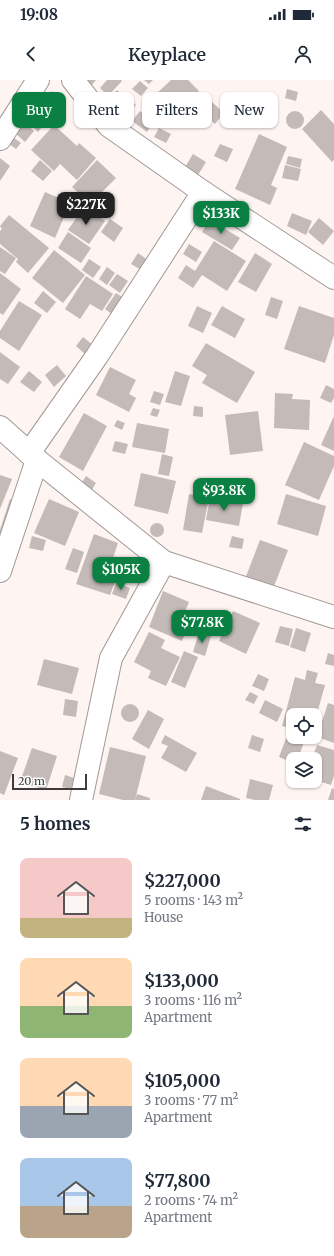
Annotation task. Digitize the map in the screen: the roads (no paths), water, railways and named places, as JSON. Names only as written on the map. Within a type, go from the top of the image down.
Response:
[{"type":"street","points":[[0,138],[38,80]]},
{"type":"street","points":[[73,80],[109,126],[203,192],[334,278]]},
{"type":"street","points":[[0,572],[33,456],[203,192]]},
{"type":"street","points":[[0,427],[33,456],[164,562],[334,617]]},
{"type":"street","points":[[81,800],[111,658],[164,562]]}]
